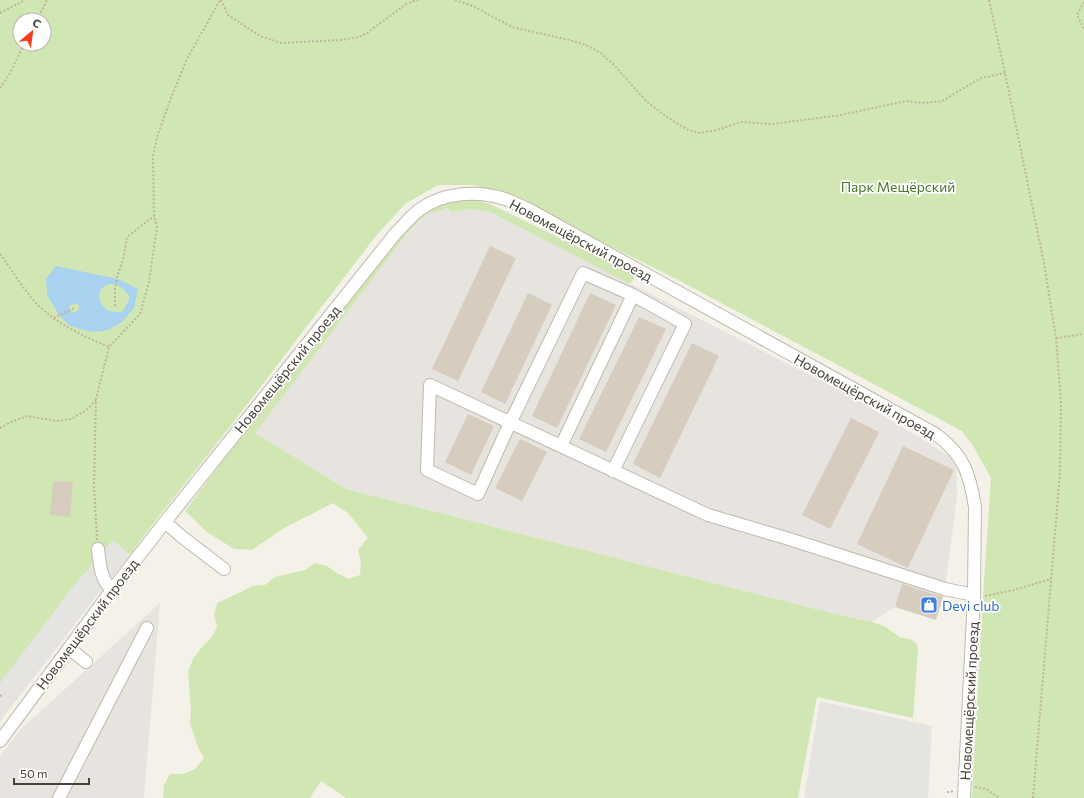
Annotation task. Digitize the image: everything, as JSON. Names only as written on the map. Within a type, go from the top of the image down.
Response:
[{"type":"street","name":"Новомещёрский проезд","points":[[0,741],[112,590],[395,234],[418,210],[431,202],[460,194],[480,194],[505,199],[528,209],[937,435],[954,450],[961,460],[968,476],[975,507],[974,595],[964,798]]},
{"type":"street","points":[[613,470],[685,324],[633,295],[583,273],[510,423],[478,494],[427,470],[430,385],[510,423],[708,515],[786,538],[945,589],[974,595]]},
{"type":"street","points":[[561,446],[633,295]]},
{"type":"street","points":[[165,522],[224,569]]},
{"type":"street","points":[[98,549],[100,570],[106,584],[112,590]]},
{"type":"street","points":[[59,798],[147,628]]},
{"type":"street","points":[[69,648],[86,662]]},
{"type":"path","points":[[0,13],[25,0]]},
{"type":"path","points":[[41,12],[47,0]]},
{"type":"path","points":[[221,0],[228,16],[260,36],[281,43],[341,40],[359,37],[367,33],[406,4],[414,0],[419,0]]},
{"type":"path","points":[[98,549],[94,486],[96,399],[109,347],[140,314],[149,282],[157,227],[154,216],[153,156],[157,137],[187,59],[221,0]]},
{"type":"path","points":[[455,0],[473,6],[512,27],[568,40],[602,53],[646,100],[688,130],[700,132],[717,130],[741,122],[772,124],[841,115],[906,101],[924,103],[942,101],[981,78],[1005,73]]},
{"type":"path","points":[[989,0],[1044,263],[1056,338],[1061,403],[1060,472],[1033,798]]},
{"type":"path","points":[[1084,2],[1077,15],[1084,29]]},
{"type":"path","points":[[0,88],[9,75],[20,52]]},
{"type":"path","points":[[115,306],[115,288],[127,237],[154,216]]},
{"type":"path","points":[[0,254],[38,304],[54,318],[87,338],[109,347]]},
{"type":"path","points":[[54,318],[74,308]]},
{"type":"path","points":[[1056,338],[1084,334]]},
{"type":"path","points":[[0,428],[26,416],[56,421],[71,419],[85,411],[96,399]]},
{"type":"path","points":[[974,595],[983,596],[1014,590],[1051,579]]},
{"type":"path","points":[[969,786],[986,789],[999,798]]},
{"type":"shaded area","points":[[447,208],[452,212],[470,209],[490,212],[851,396],[956,460],[957,497],[945,589],[936,620],[895,607],[872,622],[811,608],[346,489],[254,433],[409,231],[425,215]]},
{"type":"shaded area","points":[[113,540],[130,555],[0,721],[0,683],[71,589]]},
{"type":"shaded area","points":[[160,603],[144,798],[0,798],[0,756],[21,729]]},
{"type":"shaded area","points":[[820,701],[932,726],[928,798],[804,798]]},
{"type":"green space","name":"Парк Мещёрский","points":[[0,0],[1084,0],[1084,798],[972,798],[991,478],[973,446],[962,431],[676,279],[522,202],[495,191],[473,185],[438,185],[405,204],[375,237],[236,419],[0,721]]},
{"type":"green space","points":[[471,199],[490,204],[636,275],[630,284],[490,212],[470,209],[452,212],[447,208],[425,215],[409,231],[255,433],[346,489],[811,608],[872,622],[884,626],[900,637],[912,640],[917,644],[918,650],[913,718],[817,697],[798,798],[346,798],[321,781],[310,798],[163,798],[164,785],[170,774],[184,774],[195,769],[204,758],[198,748],[190,723],[191,711],[188,672],[193,659],[211,638],[217,627],[214,615],[217,603],[252,586],[265,585],[275,577],[305,570],[315,563],[327,566],[348,579],[360,575],[361,562],[358,550],[368,538],[348,513],[333,503],[284,528],[252,550],[234,549],[207,532],[185,511],[245,431],[403,230],[420,213],[441,202]]},
{"type":"water","points":[[56,266],[118,279],[138,289],[134,308],[122,322],[108,330],[92,332],[70,326],[59,315],[47,295],[46,279]],"holes":[[[109,284],[113,284],[123,289],[130,297],[122,312],[109,311],[103,306],[99,298],[100,290]],[[70,305],[79,305],[79,309],[74,313],[69,308]]]},
{"type":"building","points":[[490,246],[516,258],[458,381],[432,369]]},
{"type":"building","points":[[528,293],[552,305],[505,404],[481,392]]},
{"type":"building","points":[[590,293],[616,305],[557,428],[532,416]]},
{"type":"building","points":[[639,317],[666,329],[606,452],[579,439]]},
{"type":"building","points":[[692,343],[719,356],[660,478],[633,464]]},
{"type":"building","points":[[468,414],[494,426],[471,475],[445,462]]},
{"type":"building","points":[[851,418],[879,432],[830,529],[802,515]]},
{"type":"building","points":[[520,439],[547,452],[522,501],[495,488]]},
{"type":"building","points":[[903,446],[954,470],[908,568],[857,544]]},
{"type":"building","points":[[53,481],[73,482],[70,517],[50,515]]},
{"type":"building","points":[[902,584],[943,597],[936,620],[895,607]]},
{"type":"place","name":"Devi club","points":[[929,605]]}]
